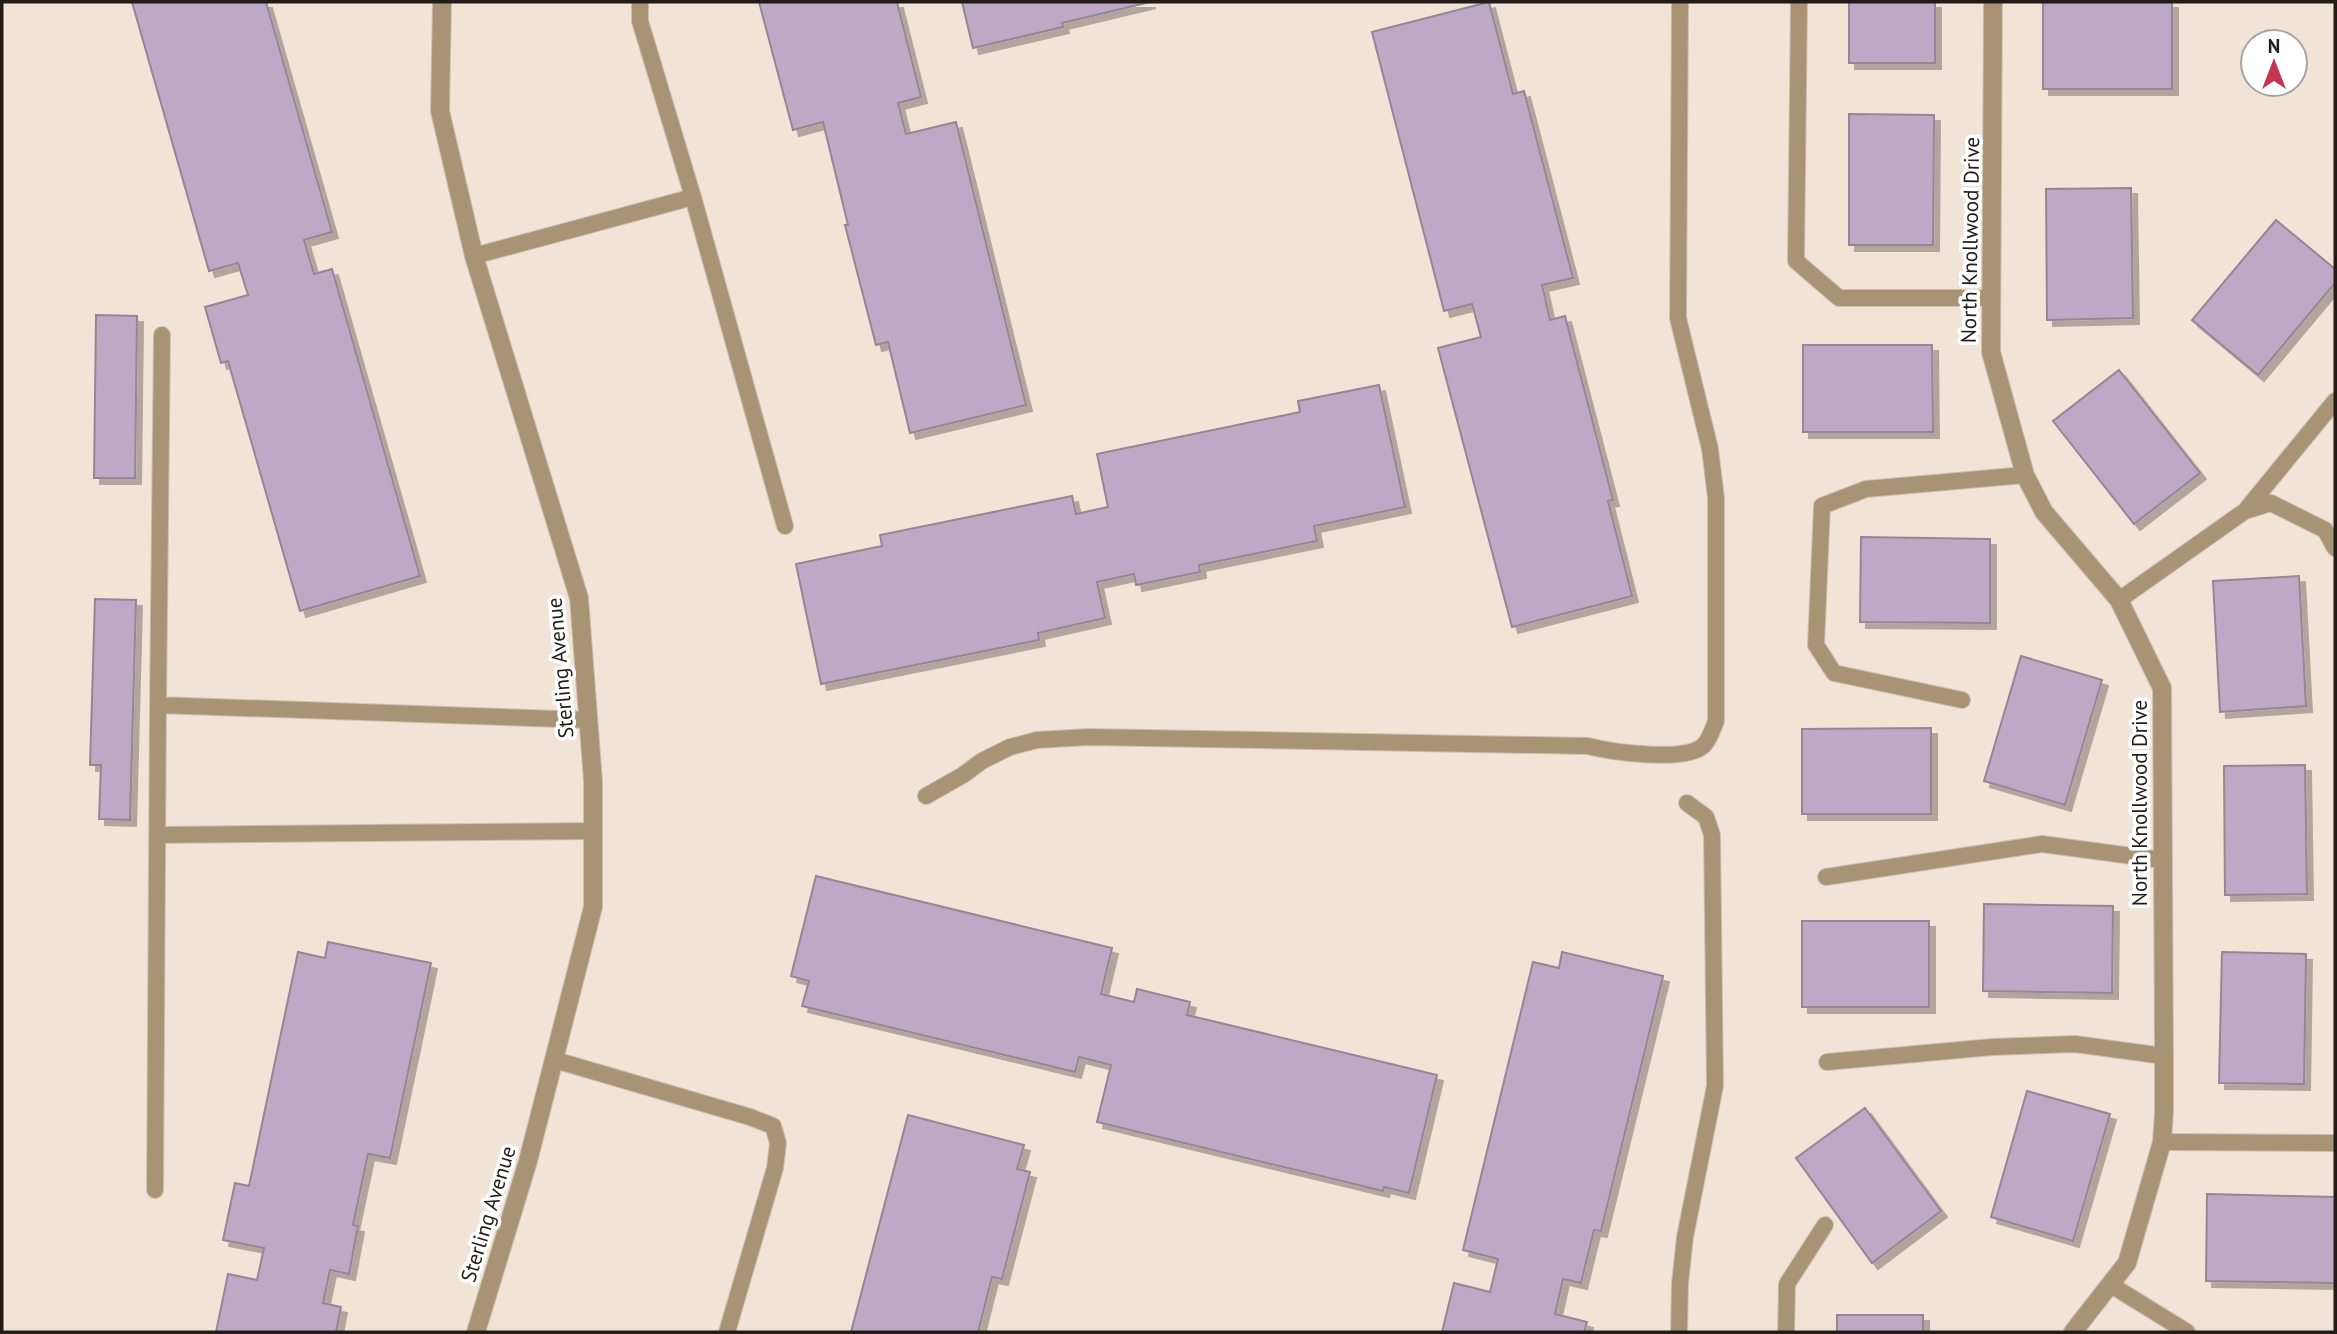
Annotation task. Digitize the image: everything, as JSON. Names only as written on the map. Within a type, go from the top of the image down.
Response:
[{"type":"street","name":"Sterling Avenue","points":[[442,2],[440,111],[474,256],[579,598],[593,781],[593,907],[528,1161],[476,1332]]},
{"type":"street","name":"North Knollwood Drive","points":[[1993,2],[1992,352],[2025,475],[2044,512],[2119,600],[2162,688],[2162,1142],[2127,1263],[2073,1332]]},
{"type":"lane","points":[[640,2],[640,21],[693,197],[785,526]]},
{"type":"lane","points":[[926,796],[982,761],[1010,747],[1037,740],[1089,737],[1574,746],[1615,753],[1667,754],[1695,752],[1706,744],[1716,721],[1716,498],[1710,449],[1678,318],[1680,2]]},
{"type":"lane","points":[[1799,2],[1796,261],[1839,298],[1992,298]]},
{"type":"lane","points":[[474,256],[693,197]]},
{"type":"lane","points":[[155,1190],[162,335]]},
{"type":"lane","points":[[2119,600],[2245,511],[2335,401]]},
{"type":"lane","points":[[1962,700],[1834,673],[1816,645],[1822,506],[1866,489],[2025,475]]},
{"type":"lane","points":[[2245,511],[2271,503],[2325,530],[2335,548]]},
{"type":"lane","points":[[158,705],[588,720]]},
{"type":"lane","points":[[1679,1332],[1685,1237],[1715,1086],[1712,835],[1706,817],[1687,803]]},
{"type":"lane","points":[[158,835],[593,831]]},
{"type":"lane","points":[[1826,877],[2042,844],[2162,860]]},
{"type":"lane","points":[[1827,1062],[1992,1047],[2075,1044],[2164,1056]]},
{"type":"lane","points":[[555,1060],[773,1126],[778,1143],[775,1168],[727,1332]]},
{"type":"lane","points":[[2162,1142],[2335,1143]]},
{"type":"lane","points":[[1786,1332],[1787,1284],[1825,1225]]},
{"type":"lane","points":[[2111,1285],[2187,1332]]},
{"type":"building","points":[[132,2],[266,2],[332,232],[304,240],[314,274],[332,269],[420,576],[300,611],[228,361],[221,363],[205,307],[248,295],[238,263],[209,271]]},
{"type":"building","points":[[759,2],[897,2],[921,97],[898,103],[906,134],[956,122],[1026,405],[910,433],[888,342],[876,345],[845,225],[848,225],[823,122],[793,130]]},
{"type":"building","points":[[962,2],[1150,2],[1062,23],[1063,27],[973,48]]},
{"type":"building","points":[[1489,2],[1513,94],[1524,91],[1573,278],[1542,285],[1550,320],[1565,316],[1613,500],[1608,501],[1632,596],[1512,627],[1438,348],[1481,337],[1472,304],[1444,311],[1372,32]]},
{"type":"building","points":[[1849,2],[1935,2],[1935,63],[1849,63]]},
{"type":"building","points":[[2043,2],[2172,2],[2172,89],[2043,89]]},
{"type":"building","points":[[1849,114],[1934,115],[1933,245],[1849,245]]},
{"type":"building","points":[[2131,188],[2133,318],[2047,320],[2046,189]]},
{"type":"building","points":[[2276,220],[2335,269],[2335,283],[2258,375],[2192,320]]},
{"type":"building","points":[[96,315],[137,316],[135,478],[94,478]]},
{"type":"building","points":[[1803,345],[1932,345],[1933,432],[1803,432]]},
{"type":"building","points":[[2119,370],[2200,473],[2134,524],[2053,421]]},
{"type":"building","points":[[1379,385],[1405,507],[1314,526],[1317,541],[1199,565],[1200,572],[1136,585],[1134,574],[1097,582],[1105,618],[1038,633],[1039,640],[821,684],[796,564],[882,546],[880,535],[1072,496],[1076,514],[1108,507],[1097,454],[1300,412],[1298,401]]},
{"type":"building","points":[[1861,537],[1990,539],[1990,623],[1860,622]]},
{"type":"building","points":[[2299,576],[2306,706],[2220,712],[2213,581]]},
{"type":"building","points":[[95,599],[136,600],[130,820],[99,819],[101,765],[90,765]]},
{"type":"building","points":[[2021,656],[2102,680],[2065,805],[1984,781]]},
{"type":"building","points":[[1931,728],[1931,814],[1802,814],[1802,729]]},
{"type":"building","points":[[2305,765],[2307,894],[2225,895],[2224,766]]},
{"type":"building","points":[[816,876],[1112,948],[1101,994],[1134,1002],[1137,989],[1190,1002],[1187,1015],[1437,1075],[1409,1193],[1384,1187],[1383,1191],[1097,1122],[1111,1065],[1079,1057],[1075,1072],[802,1006],[809,981],[791,976]]},
{"type":"building","points":[[1984,904],[2113,906],[2112,993],[1983,991]]},
{"type":"building","points":[[1802,921],[1929,921],[1929,1007],[1802,1007]]},
{"type":"building","points":[[328,942],[431,963],[390,1158],[368,1154],[353,1225],[358,1226],[349,1274],[330,1270],[323,1303],[341,1307],[336,1332],[216,1332],[228,1274],[257,1280],[264,1248],[223,1240],[235,1183],[249,1186],[298,952],[325,958]]},
{"type":"building","points":[[1562,952],[1663,976],[1601,1231],[1594,1230],[1581,1283],[1563,1279],[1555,1314],[1587,1322],[1584,1332],[1442,1332],[1454,1283],[1490,1292],[1498,1259],[1463,1250],[1533,962],[1559,968]]},
{"type":"building","points":[[2222,952],[2306,954],[2304,1084],[2219,1083]]},
{"type":"building","points":[[2027,1091],[2110,1114],[2073,1241],[1991,1217]]},
{"type":"building","points":[[1865,1108],[1941,1211],[1872,1263],[1796,1158]]},
{"type":"building","points":[[908,1115],[1024,1145],[1017,1169],[1030,1172],[1002,1279],[992,1277],[978,1332],[851,1332]]},
{"type":"building","points":[[2207,1194],[2335,1197],[2335,1283],[2206,1281]]},
{"type":"building","points":[[1837,1315],[1923,1315],[1923,1332],[1837,1332]]}]
